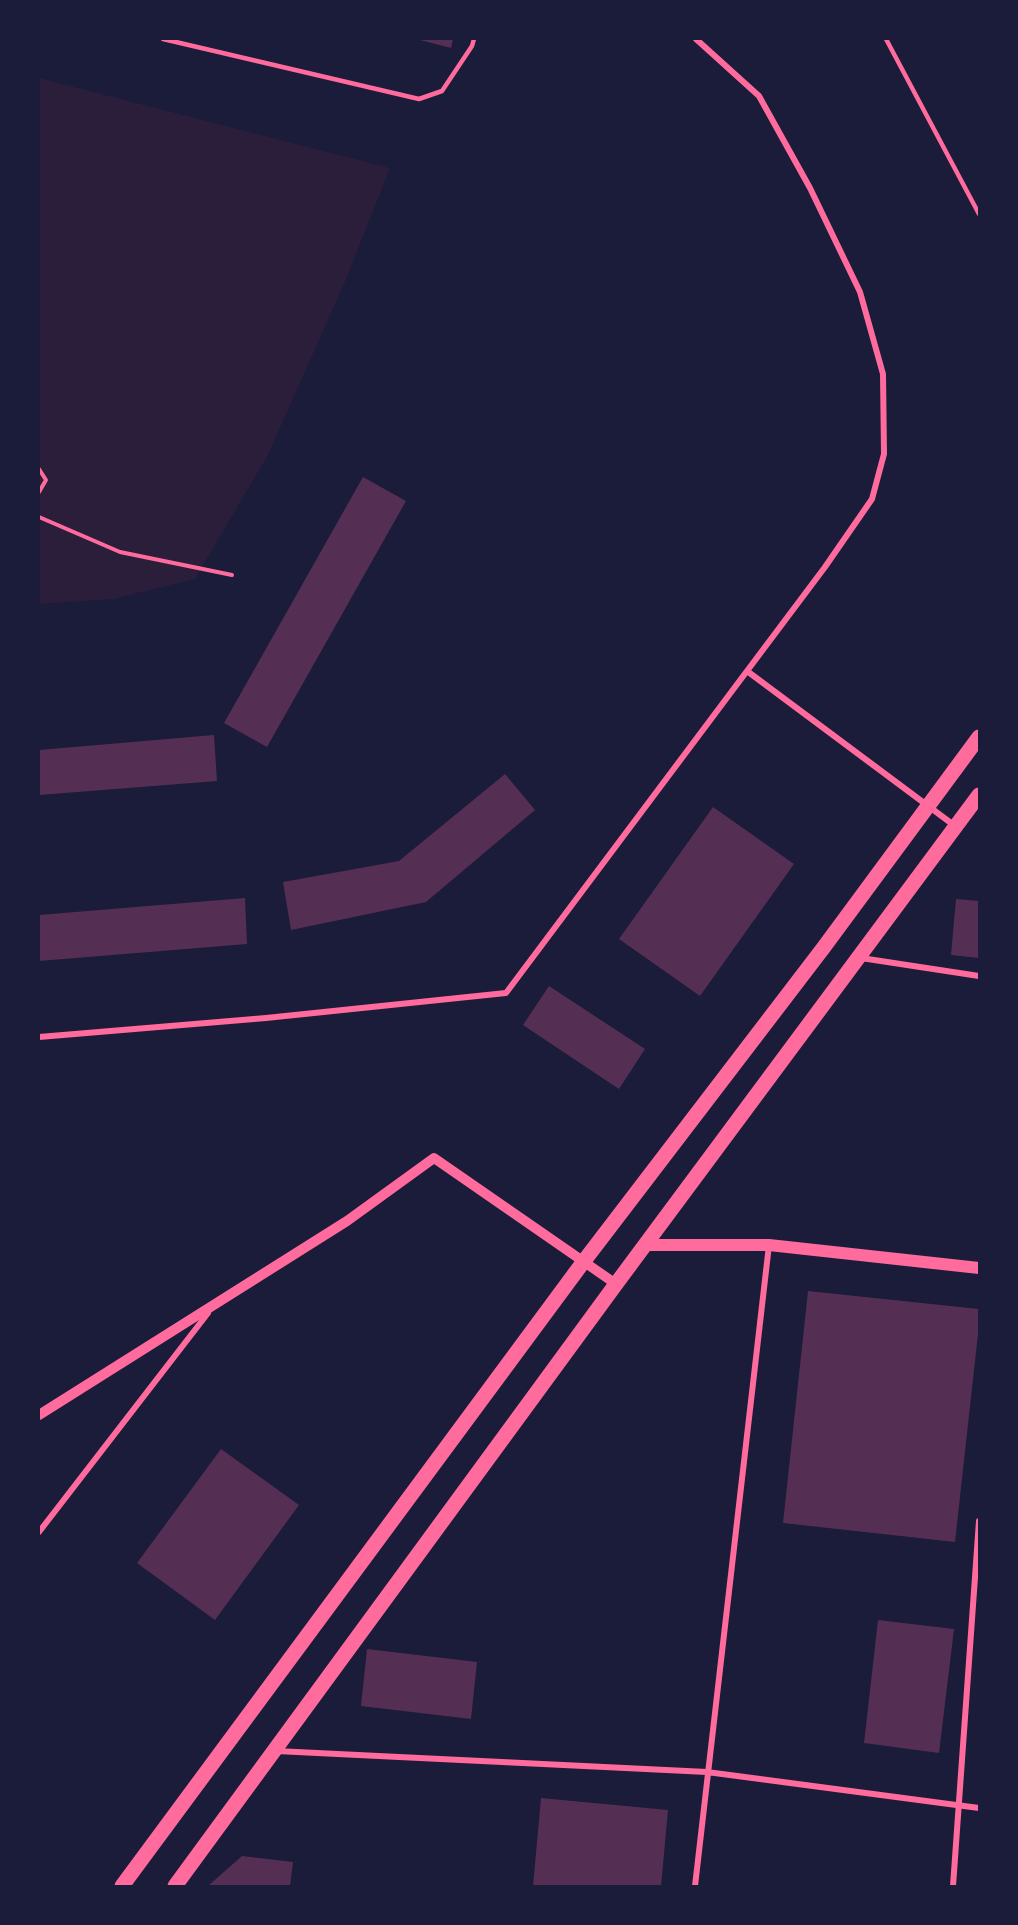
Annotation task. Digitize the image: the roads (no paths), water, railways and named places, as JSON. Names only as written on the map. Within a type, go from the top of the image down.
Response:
[{"type":"main road","points":[[122,1886],[584,1262],[824,947],[979,737]]},
{"type":"main road","points":[[176,1886],[616,1284],[979,795]]},
{"type":"main road","points":[[645,1245],[769,1245],[979,1268]]},
{"type":"street","points":[[39,1037],[266,1018],[506,993],[825,567],[872,499],[884,454],[883,374],[860,292],[810,188],[759,96],[696,39]]},
{"type":"street","points":[[747,671],[955,826]]},
{"type":"street","points":[[857,957],[979,976]]},
{"type":"street","points":[[39,1415],[347,1221],[434,1158],[616,1284]]},
{"type":"street","points":[[695,1886],[769,1245]]},
{"type":"street","points":[[39,1532],[213,1305]]},
{"type":"street","points":[[953,1886],[979,1521]]},
{"type":"street","points":[[275,1751],[707,1772],[979,1808]]},
{"type":"lane","points":[[164,39],[419,99],[442,91],[472,46],[474,39]]},
{"type":"lane","points":[[886,39],[979,214]]}]
